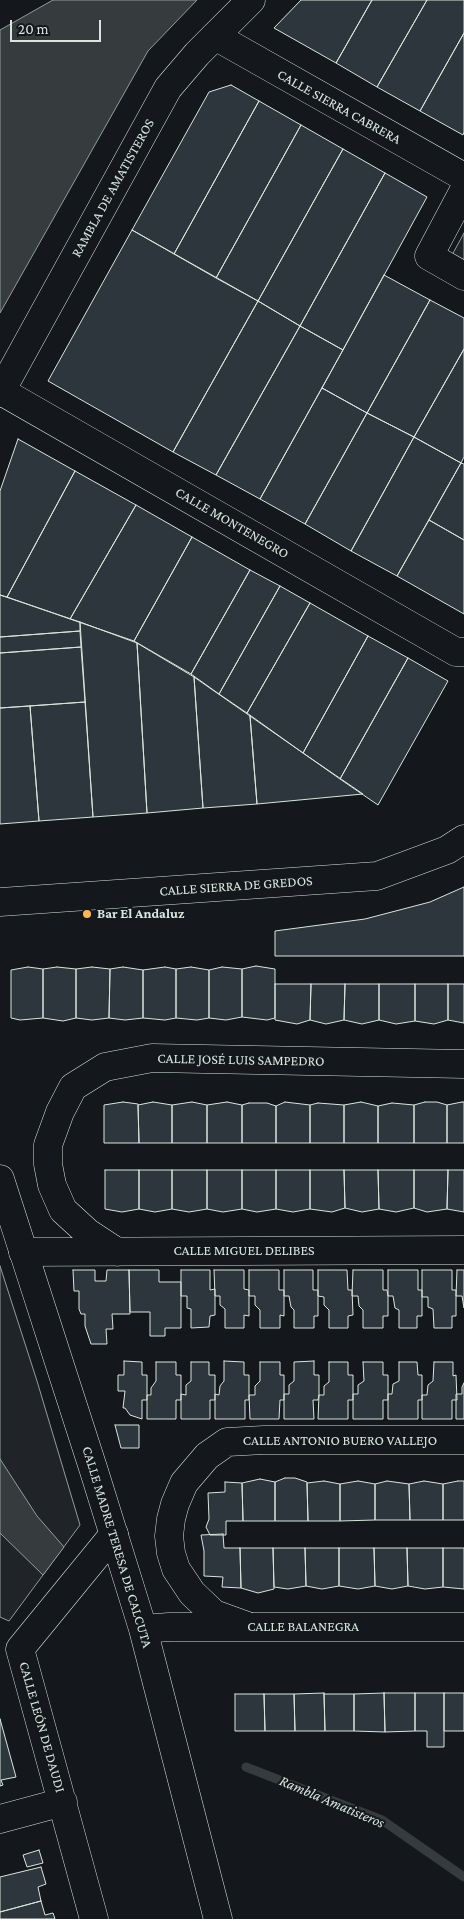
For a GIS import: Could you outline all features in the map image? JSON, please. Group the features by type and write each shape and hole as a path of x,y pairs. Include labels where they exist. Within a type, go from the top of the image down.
{"street":[{"name":"RAMBLA DE AMATISTEROS","path":"1,392 168,88 175,78 251,0"},
{"name":"CALLE SIERRA CABRERA","path":"215,36 464,177"},
{"path":"464,190 428,256 464,276"},
{"name":"CALLE MONTENEGRO","path":"1,392 456,652 464,652"},
{"name":"CALLE SIERRA DE GREDOS","path":"0,902 376,876 447,850 464,839"},
{"name":"CALLE JOSÉ LUIS SAMPEDRO","path":"117,1252 88,1233 64,1210 52,1184 48,1164 48,1145 60,1112 73,1087 105,1068 152,1058 464,1064"},
{"name":"CALLE MADRE TERESA DE CALCUTA","path":"0,1179 143,1629 218,1919"},
{"name":"CALLE MIGUEL DELIBES","path":"24,1252 464,1250"},
{"name":"CALLE ANTONIO BUERO VALLEJO","path":"253,1628 214,1614 192,1593 176,1569 169,1536 175,1504 184,1483 207,1456 227,1442 255,1440 464,1440"},
{"name":"CALLE LEÓN DE DAUDI","path":"94,1919 63,1802 10,1647 114,1534"},
{"name":"CALLE BALANEGRA","path":"143,1629 169,1627 464,1627"},
{"path":"0,1819 63,1802"}],"shaded area":[{"path":"53,0 197,0 148,51 0,313 0,30"},
{"path":"464,233 464,262 452,255"},
{"path":"0,1266 80,1525 9,1621 0,1617"},
{"path":"0,1459 37,1516 64,1547 43,1575 0,1533"}],"building":[{"path":"301,0 372,0 336,63 274,28"},
{"path":"372,0 427,0 377,87 336,63"},
{"path":"427,0 464,0 464,33 420,111 377,87"},
{"path":"464,33 464,132 463,135 420,111"},
{"path":"231,85 259,101 174,254 132,230 209,92"},
{"path":"259,101 301,125 216,278 174,254"},
{"path":"301,125 343,149 258,301 216,278"},
{"path":"343,149 385,173 300,326 258,301"},
{"path":"385,173 427,197 343,350 300,326"},
{"path":"132,230 258,301 173,452 48,381"},
{"path":"384,275 430,300 367,413 322,388"},
{"path":"430,300 464,318 464,349 414,437 367,413"},
{"path":"258,301 300,326 216,475 173,452"},
{"path":"300,326 343,350 260,499 216,475"},
{"path":"464,349 464,457 461,463 414,437"},
{"path":"322,388 367,413 305,524 260,499"},
{"path":"367,413 414,437 351,551 305,524"},
{"path":"414,437 461,463 397,576 351,551"},
{"path":"18,439 75,471 7,597 0,595 0,491"},
{"path":"461,463 464,464 464,540 429,520"},
{"path":"75,471 136,505 70,619 7,597"},
{"path":"136,505 192,537 134,641 70,619"},
{"path":"429,520 464,540 464,614 397,576"},
{"path":"192,537 250,570 191,674 134,641"},
{"path":"250,570 280,586 219,694 191,674"},
{"path":"280,586 310,603 247,713 219,694"},
{"path":"0,595 80,622 80,631 0,637"},
{"path":"310,603 368,636 303,753 247,713"},
{"path":"80,622 137,643 147,813 93,817"},
{"path":"80,631 81,647 0,653 0,637"},
{"path":"368,636 408,658 340,779 303,753"},
{"path":"137,643 194,677 203,808 147,813"},
{"path":"81,647 85,702 0,708 0,653"},
{"path":"408,658 448,681 378,805 340,779"},
{"path":"194,677 250,716 257,804 203,808"},
{"path":"85,702 93,817 39,821 30,706"},
{"path":"30,706 39,821 0,824 0,708"},
{"path":"250,716 303,753 363,794 257,804"},
{"path":"464,887 464,956 275,956 275,931 365,919 430,902"},
{"path":"256,966 275,969 275,1018 267,1020 242,1017 242,969"},
{"path":"28,967 43,969 43,1018 20,1020 11,1018 11,970"},
{"path":"57,967 76,969 76,1018 63,1021 43,1018 43,969"},
{"path":"92,967 110,969 109,1018 92,1020 76,1018 76,969"},
{"path":"123,967 143,970 143,1018 125,1020 109,1018 110,969"},
{"path":"165,967 176,969 176,1018 165,1020 143,1018 143,970"},
{"path":"191,967 209,970 209,1018 197,1020 176,1018 176,969"},
{"path":"222,967 242,969 242,1017 226,1020 209,1018 209,970"},
{"path":"275,984 311,984 310,1020 297,1024 275,1020"},
{"path":"311,984 345,984 344,1020 326,1024 310,1020"},
{"path":"345,984 379,984 379,1020 362,1024 344,1020"},
{"path":"379,984 415,984 415,1021 396,1024 379,1020"},
{"path":"415,984 448,984 448,1020 434,1024 415,1021"},
{"path":"448,984 464,984 464,1023 448,1020"},
{"path":"123,1102 138,1104 139,1143 104,1143 104,1105"},
{"path":"153,1102 172,1105 172,1143 139,1143 138,1105"},
{"path":"192,1102 207,1105 207,1143 172,1143 172,1105"},
{"path":"227,1102 242,1105 242,1143 207,1143 207,1105"},
{"path":"285,1102 310,1105 310,1143 276,1143 276,1106"},
{"path":"361,1102 378,1106 378,1143 344,1143 344,1105"},
{"path":"425,1102 437,1102 447,1105 447,1143 414,1143 414,1105"},
{"path":"464,1102 464,1143 447,1143 447,1105"},
{"path":"267,1103 276,1106 276,1143 242,1143 242,1105"},
{"path":"318,1103 344,1105 344,1143 310,1143 310,1105"},
{"path":"392,1103 414,1105 414,1143 378,1143 378,1106"},
{"path":"105,1170 139,1170 139,1209 122,1212 105,1209"},
{"path":"139,1170 172,1170 172,1209 155,1212 139,1209"},
{"path":"172,1170 207,1170 207,1209 189,1212 172,1209"},
{"path":"207,1170 242,1170 242,1209 223,1212 207,1209"},
{"path":"242,1170 276,1170 276,1209 257,1212 242,1209"},
{"path":"276,1170 310,1170 310,1209 293,1212 276,1209"},
{"path":"310,1170 344,1170 345,1208 332,1212 310,1209"},
{"path":"344,1170 378,1170 379,1209 362,1212 345,1208"},
{"path":"378,1170 414,1170 414,1208 396,1212 379,1209"},
{"path":"414,1170 448,1170 447,1209 427,1212 414,1208"},
{"path":"448,1170 464,1170 464,1212 447,1209"},
{"path":"73,1270 95,1270 95,1281 106,1281 107,1270 129,1270 130,1314 112,1314 113,1329 106,1329 107,1344 91,1344 85,1326 85,1314 81,1314 79,1309 79,1291 74,1291"},
{"path":"129,1270 159,1270 159,1282 181,1282 181,1328 165,1328 165,1336 150,1336 150,1312 130,1312"},
{"path":"181,1270 210,1270 210,1290 215,1289 215,1315 210,1316 209,1327 191,1328 191,1309 187,1308 187,1296 181,1296"},
{"path":"214,1270 244,1270 244,1289 249,1290 249,1316 244,1315 244,1328 225,1328 225,1309 220,1305 220,1296 215,1296"},
{"path":"249,1270 279,1270 279,1290 284,1290 284,1316 280,1315 280,1328 260,1328 260,1310 255,1305 255,1296 249,1296"},
{"path":"284,1270 313,1270 313,1290 318,1290 318,1316 314,1316 314,1328 294,1328 294,1310 291,1307 289,1296 284,1296"},
{"path":"318,1270 347,1270 348,1290 352,1290 353,1315 348,1316 348,1328 329,1328 329,1310 324,1305 324,1297 318,1296"},
{"path":"353,1270 383,1270 383,1290 387,1290 388,1296 388,1316 383,1316 383,1328 363,1328 363,1310 359,1306 358,1296 352,1296"},
{"path":"388,1270 418,1270 418,1290 422,1290 422,1316 417,1316 417,1328 399,1328 399,1310 395,1308 393,1296 388,1296"},
{"path":"422,1270 452,1270 452,1290 456,1290 456,1316 452,1316 452,1328 434,1328 433,1309 428,1307 428,1297 422,1297"},
{"path":"457,1270 464,1270 464,1308 462,1296 456,1296"},
{"path":"124,1361 142,1362 142,1375 147,1375 147,1400 142,1400 142,1419 130,1415 123,1408 125,1391 118,1391 118,1375 124,1375"},
{"path":"224,1361 244,1362 244,1375 249,1375 249,1400 245,1400 245,1419 215,1419 215,1394 219,1395 220,1386 224,1381"},
{"path":"314,1361 314,1375 319,1375 319,1395 318,1400 313,1400 314,1419 284,1419 284,1394 289,1394 289,1385 294,1381 294,1362"},
{"path":"156,1362 176,1362 176,1375 181,1375 181,1400 176,1400 176,1419 147,1419 147,1395 151,1395 151,1388 156,1381"},
{"path":"191,1362 209,1362 209,1375 215,1375 215,1400 210,1400 210,1419 181,1419 181,1394 186,1395 186,1385 191,1381"},
{"path":"260,1362 280,1362 280,1375 284,1375 284,1400 280,1400 279,1419 250,1419 249,1395 255,1395 255,1386 260,1381"},
{"path":"329,1362 348,1362 348,1375 353,1375 353,1400 348,1400 348,1419 318,1419 319,1395 324,1395 324,1386 329,1382"},
{"path":"363,1362 383,1362 383,1375 388,1375 388,1400 383,1400 383,1419 353,1419 353,1394 358,1394 358,1385 364,1381"},
{"path":"399,1362 417,1362 418,1375 422,1375 422,1400 418,1400 418,1419 388,1419 388,1394 392,1394 393,1384 399,1381"},
{"path":"434,1362 453,1362 453,1376 456,1375 457,1400 452,1400 452,1419 422,1419 422,1395 427,1395 428,1385 433,1381"},
{"path":"464,1383 464,1419 456,1419 456,1394 462,1394"},
{"path":"115,1425 139,1425 139,1448 121,1448"},
{"path":"285,1478 295,1478 307,1482 308,1521 275,1521 275,1482"},
{"path":"260,1479 275,1482 275,1521 243,1521 242,1483"},
{"path":"324,1481 340,1484 340,1521 308,1521 307,1483"},
{"path":"358,1481 375,1484 375,1520 340,1521 340,1484"},
{"path":"387,1481 409,1484 410,1520 375,1520 375,1484"},
{"path":"424,1481 443,1484 443,1520 410,1520 409,1484"},
{"path":"464,1481 464,1520 443,1520 443,1484"},
{"path":"225,1482 242,1483 243,1521 226,1521 226,1535 210,1535 206,1527 209,1519 208,1493 225,1492"},
{"path":"223,1534 224,1548 240,1548 241,1588 222,1587 223,1577 204,1576 204,1551 201,1535"},
{"path":"240,1548 273,1548 274,1589 258,1593 241,1588"},
{"path":"273,1548 305,1548 306,1586 288,1589 274,1587"},
{"path":"305,1548 339,1548 339,1586 322,1589 306,1586"},
{"path":"339,1548 374,1548 375,1586 358,1589 339,1586"},
{"path":"374,1548 407,1548 408,1586 392,1589 375,1586"},
{"path":"407,1548 443,1548 443,1587 425,1589 408,1586"},
{"path":"443,1548 464,1548 464,1589 443,1587"},
{"path":"324,1693 325,1731 295,1731 294,1694"},
{"path":"384,1693 385,1732 354,1731 354,1694"},
{"path":"384,1693 415,1693 415,1731 385,1732"},
{"path":"415,1693 444,1693 444,1747 427,1747 427,1731 415,1731"},
{"path":"444,1693 464,1693 464,1731 444,1731"},
{"path":"235,1694 264,1694 265,1731 235,1731"},
{"path":"264,1694 294,1694 295,1731 265,1731"},
{"path":"324,1694 354,1694 354,1731 325,1731"},
{"path":"0,1719 16,1777 1,1780 3,1785 0,1786"},
{"path":"39,1850 43,1863 27,1867 23,1855"},
{"path":"41,1867 46,1884 38,1887 41,1901 0,1912 0,1877"},
{"path":"41,1901 45,1915 53,1913 55,1919 0,1919 0,1912"}],"waterway":[{"name":"Rambla Amatisteros","path":"246,1767 382,1820 464,1877"}],"place":[{"name":"Bar El Andaluz","path":"87,914"}]}
